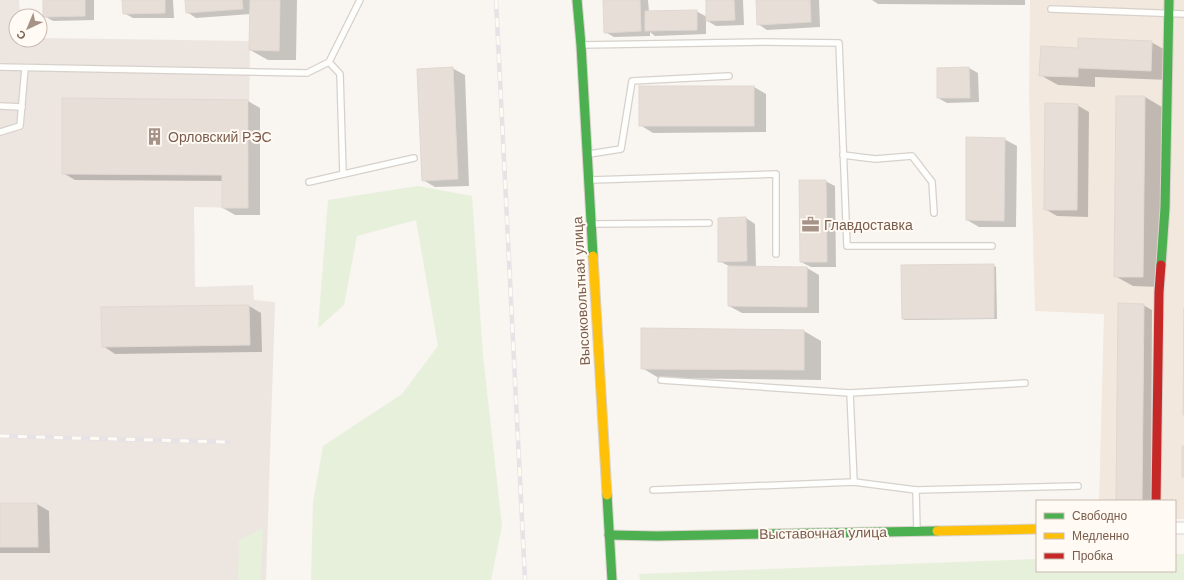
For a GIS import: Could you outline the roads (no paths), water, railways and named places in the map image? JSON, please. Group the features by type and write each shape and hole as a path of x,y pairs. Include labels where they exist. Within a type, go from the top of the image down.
{"street":[{"name":"Высоковольтная улица","path":"577,0 581,45 612,580"},
{"path":"1156,500 1159,292 1165,208 1169,0"},
{"name":"Выставочная улица","path":"610,535 657,536 1036,529"}],"lane":[{"path":"0,67 307,73 329,62 360,0"},
{"path":"1051,9 1184,14"},
{"path":"581,45 765,42 839,43 846,246 992,246"},
{"path":"329,62 340,74 343,174"},
{"path":"0,132 20,126 25,68"},
{"path":"587,154 621,149 632,80 729,76"},
{"path":"0,106 22,106"},
{"path":"843,155 875,159 912,156 932,182 934,213"},
{"path":"309,182 414,158"},
{"path":"589,180 776,174 776,254"},
{"path":"591,224 709,223"},
{"path":"661,380 850,393 1025,383"},
{"path":"850,393 854,482"},
{"path":"653,490 854,482 916,490 1078,486"},
{"path":"916,490 917,531"}],"railway":[{"path":"496,0 525,580"},
{"path":"0,436 228,442"}],"place":[{"name":"Орловский РЭС","path":"155,137"},
{"name":"Главдоставка","path":"811,225"}]}
